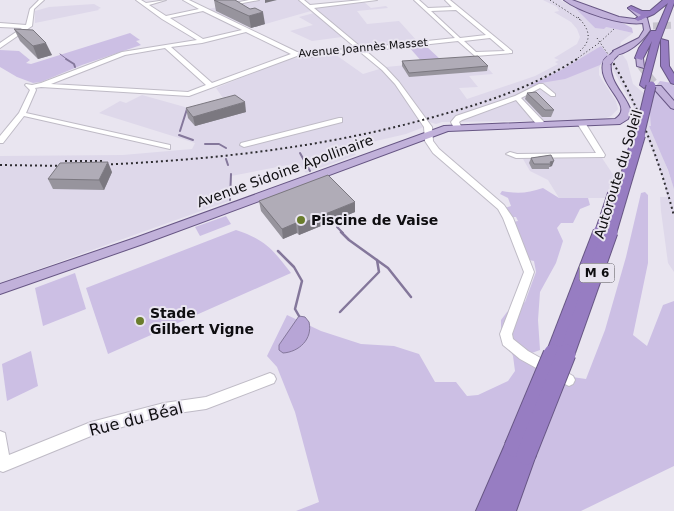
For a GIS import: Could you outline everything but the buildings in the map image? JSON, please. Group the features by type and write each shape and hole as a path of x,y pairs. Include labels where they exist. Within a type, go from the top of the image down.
{"highway":[{"path":"640,20 652,13 667,0"},
{"name":"Autoroute du Soleil","path":"651,86 655,43 672,0"},
{"path":"631,8 641,13 652,13"},
{"name":"Autoroute du Soleil","path":"487,511 520,451 579,323 612,233 637,146 651,86 664,41 674,17"},
{"path":"640,62 643,48 663,20"},
{"path":"664,41 665,66 674,81"},
{"name":"Autoroute du Soleil","path":"505,511 520,451"}],"main road":[{"path":"567,0 604,13 640,20"},
{"path":"629,0 631,8"},
{"name":"Avenue Sidoine Apollinaire","path":"0,289 138,241 428,134 457,126 584,123 613,118 620,114 623,107 604,72 606,62 616,53 641,39 644,34 640,20 631,8"},
{"path":"604,13 640,20"},
{"path":"651,86 674,106"}],"street":[{"path":"0,46 30,25 32,9 42,0"},
{"path":"138,0 202,41"},
{"path":"145,5 164,0"},
{"path":"185,0 296,54"},
{"path":"222,6 255,0"},
{"path":"301,0 362,50 396,83 428,127 429,141 436,151 501,207 508,218 529,272 506,334 507,341 524,355 569,380"},
{"path":"309,6 374,0"},
{"path":"416,0 478,55 510,52 447,0"},
{"path":"164,18 214,7"},
{"path":"427,10 457,8"},
{"path":"0,25 27,27"},
{"path":"41,85 122,54 202,41 246,30"},
{"name":"Avenue Joannès Masset","path":"22,114 32,93 29,86 41,85 182,94 194,93 296,54 308,55 492,36"},
{"path":"166,46 211,86"},
{"path":"457,126 455,122 459,118 517,97 541,85 553,95"},
{"path":"517,97 541,124"},
{"path":"0,141 22,114 167,147"},
{"path":"244,145 339,120"},
{"path":"510,154 516,156 601,156 584,123"},
{"name":"Rue du Béal","path":"0,438 2,465 91,429 164,409 206,403 270,378"}],"shaded area":[{"path":"261,0 298,0 311,11 251,28 207,9"},
{"path":"543,0 560,0 574,7 595,28 606,27 633,33 621,42 620,48 604,58 599,68 599,75 616,101 618,109 611,116 601,120 442,122 436,124 426,121 421,123 424,127 406,134 350,147 356,155 306,173 298,163 231,176 232,181 227,195 229,201 0,283 0,156 123,155 192,149 195,143 99,113 120,101 126,103 142,95 192,109 225,101 216,88 288,59 336,55 363,74 386,67 479,58 493,74 469,76 478,87 459,88 467,99 535,76 558,64 555,62 559,60 554,58 577,44 580,37 577,29 571,22 554,12 559,11 557,7"},
{"path":"364,2 371,8 386,6 388,8 357,11 367,24 399,21 417,41 362,47 315,8"},
{"path":"94,4 101,8 99,10 35,23 35,11 49,7"},
{"path":"574,7 621,22 632,28 633,33 606,27 604,29 595,28"},
{"path":"314,13 342,37 312,41 290,31 313,25 299,17"},
{"path":"130,33 140,40 136,41 141,45 82,65 41,82 33,83 17,77 0,67 0,50 19,51 30,60 26,63 31,64"},
{"path":"426,46 442,61 423,63 409,47"},
{"path":"601,46 608,55 600,65 565,79 541,83 533,87 529,86 563,69"},
{"path":"622,54 627,61 633,84 646,95 649,101 652,126 674,188 674,272 668,263 661,211 660,197 667,197 663,178 636,112 610,64"},
{"path":"660,81 672,83 674,86 674,189 649,126 651,126 651,97"},
{"path":"602,158 614,176 607,198 559,198 548,180 530,171 523,159"},
{"path":"543,188 559,198 588,198 590,205 580,209 573,223 561,223 557,228 563,241 556,263 540,292 538,320 540,350 529,354 572,377 586,379 605,330 626,257 641,193 645,192 648,195 648,263 633,335 647,346 663,305 674,301 674,466 581,511 296,511 319,502 295,412 277,367 267,356 287,315 321,331 361,344 394,346 419,354 435,382 456,382 467,396 478,395 508,381 515,371 513,356 501,329 501,320 507,312 525,302 536,272 534,261 529,260 513,222 518,221 505,208 511,206 508,198 500,194 502,191 523,192"},
{"path":"226,216 231,224 200,236 195,227"},
{"name":"Stade Gilbert Vigne","path":"236,230 268,246 291,273 108,354 86,288"},
{"path":"75,273 86,309 43,326 35,288"},
{"path":"299,316 305,317 309,322 310,328 307,339 304,344 294,350 283,353 279,350 279,345"},
{"path":"31,351 38,386 7,401 2,364"}],"waterway":[{"path":"60,54 68,60"},
{"path":"66,59 74,64 75,67"},
{"path":"180,131 187,109"},
{"path":"179,135 193,140"},
{"path":"205,144 219,144 226,148"},
{"path":"300,153 310,171"},
{"path":"226,159 228,165"},
{"path":"230,200 231,174"},
{"path":"337,227 343,233"},
{"path":"341,232 377,260"},
{"path":"278,251 294,267 302,281 295,309 299,316"},
{"path":"340,312 379,272 377,260"},
{"path":"377,260 388,268 411,297"}],"tunnel":[{"path":"653,26 674,25"},
{"path":"641,66 658,88"}],"railway":[{"path":"550,0 580,20"},
{"path":"580,20 587,30 588,38 580,51"},
{"path":"600,42 614,29"},
{"path":"597,38 600,42"},
{"path":"575,60 600,42"},
{"path":"600,42 612,60"},
{"path":"96,165 184,160 272,150 359,135 479,104 546,77 577,59"},
{"path":"611,59 631,96 648,135 674,216"},
{"path":"65,161 102,161"},
{"path":"0,165 71,166"}],"place":[{"name":"Piscine de Vaise","path":"301,220"},
{"name":"Stade Gilbert Vigne","path":"140,321"}]}
